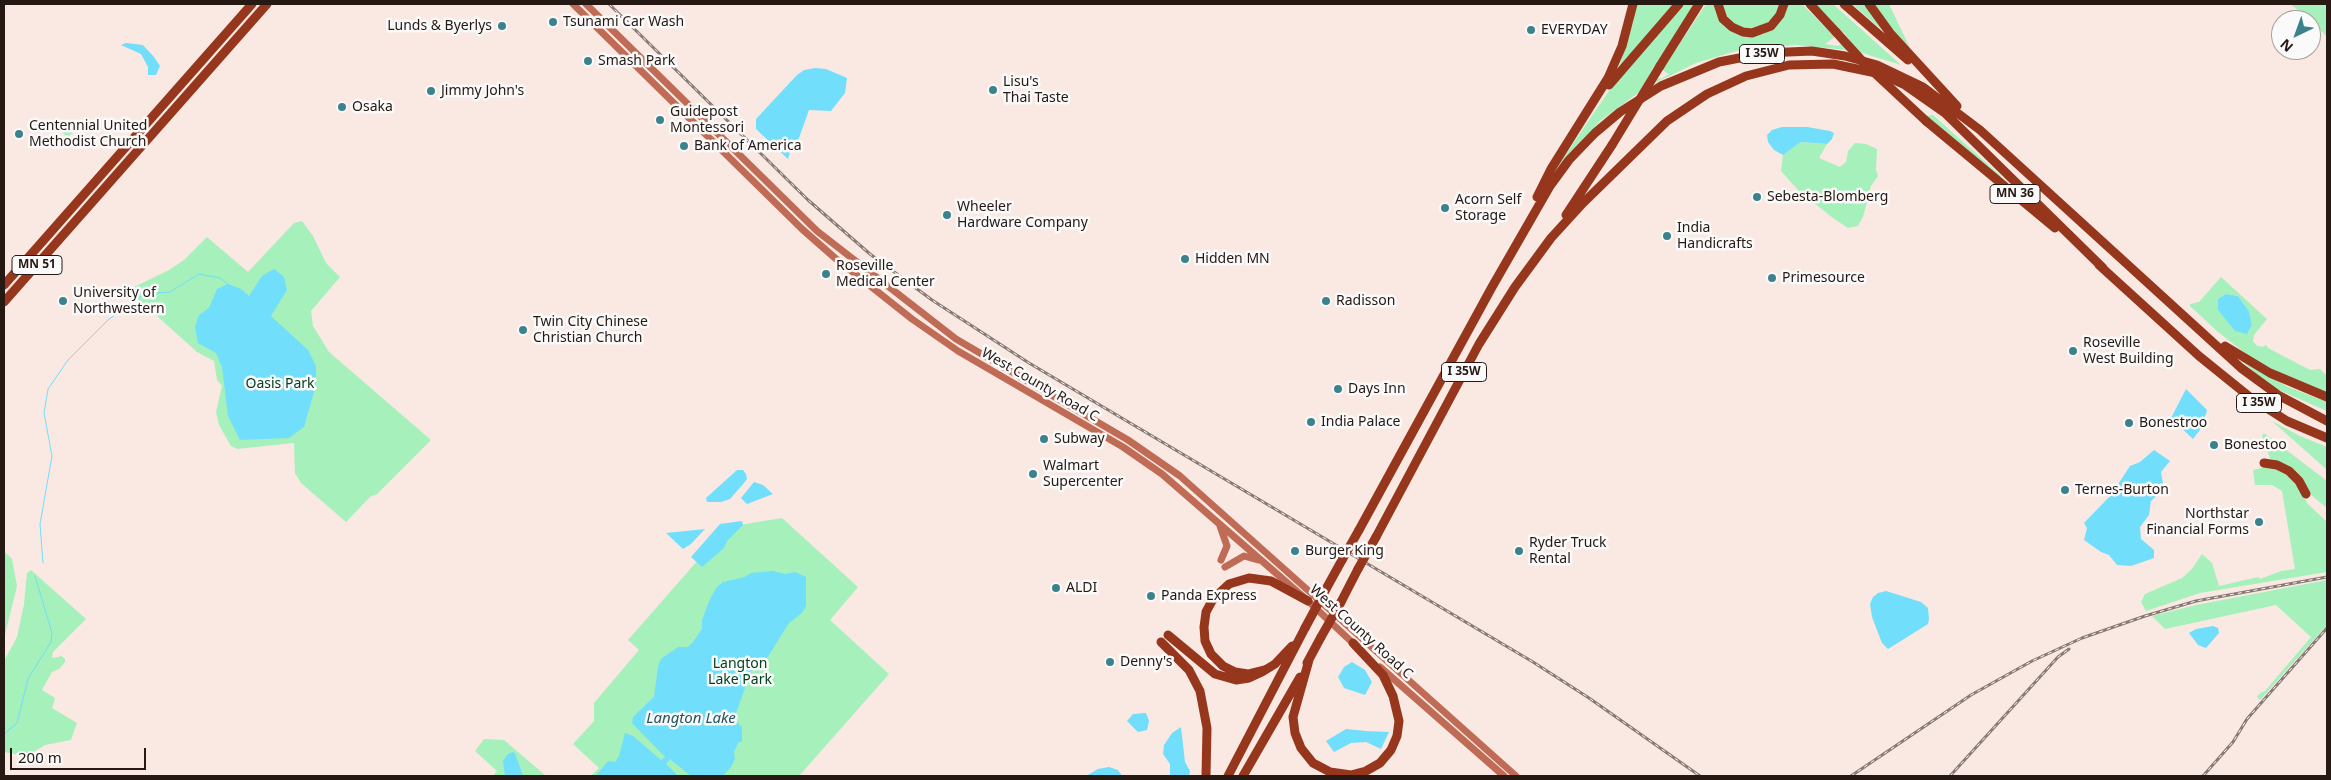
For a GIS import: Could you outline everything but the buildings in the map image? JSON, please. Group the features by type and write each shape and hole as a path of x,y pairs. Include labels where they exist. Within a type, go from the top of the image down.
{"highway":[{"name":"MN 51","path":"4,285 252,4"},
{"name":"MN 51","path":"4,302 267,4"},
{"path":"1492,287 1551,169 1581,123 1616,62 1628,29 1633,4"},
{"path":"1581,123 1625,65 1679,4"},
{"path":"1551,238 1612,145 1699,4"},
{"path":"1718,4 1724,19 1732,28 1752,33 1771,26 1780,15 1784,4"},
{"name":"MN 36","path":"1810,4 1866,65 1926,121 2102,268"},
{"path":"1844,4 1943,92"},
{"path":"1869,4 1886,28 1980,130"},
{"name":"I 35W","path":"1228,776 1303,631 1492,287 1550,186 1582,146 1620,112 1641,97 1674,79 1704,67 1734,58 1780,52 1812,52 1845,56 1877,65 1908,78 1942,100 1980,130 2190,319 2241,368 2295,406 2327,421"},
{"name":"I 35W","path":"1243,776 1341,602 1479,344 1515,287 1551,238 1656,130 1695,101 1733,82 1763,71 1789,65 1825,64 1847,66 1881,74 1928,99 2014,179 2102,268 2199,356 2251,398 2287,421 2327,438"},
{"path":"2190,319 2252,364 2288,382 2327,397"},
{"path":"2264,463 2277,465 2289,471 2299,481 2306,494"},
{"path":"1264,670 1248,674 1235,672 1220,664 1211,654 1206,641 1204,627 1206,612 1213,599 1229,584 1249,578 1271,582 1308,601"},
{"path":"1206,776 1208,728 1200,691 1189,670 1165,638 1209,670 1222,677 1242,679 1255,676 1275,664 1303,631"},
{"path":"1314,763 1337,774 1351,775 1366,771 1385,758 1397,736 1399,721 1388,685 1383,675 1352,643"},
{"path":"1309,660 1294,709 1294,725 1301,748 1329,776"}],"main road":[{"name":"West County Road C","path":"573,4 802,229 876,291 958,351 1137,456 1174,484 1504,776"},
{"name":"West County Road C","path":"586,4 817,231 956,339 1128,440 1180,476 1516,776"},
{"path":"1219,523 1227,546 1221,560"},
{"path":"1225,567 1244,556 1254,557 1265,563"}],"green space":[{"path":"1636,4 1675,4 1618,70 1633,23"},
{"path":"1684,4 1695,4 1656,67 1653,68 1642,90 1600,121 1555,170 1609,91"},
{"path":"1706,4 1716,4 1717,12 1753,36 1764,34 1776,26 1784,16 1787,4 1802,4 1835,37 1825,44 1838,46 1841,44 1847,50 1796,45 1743,49 1696,63 1655,83 1658,78 1661,79 1669,74 1662,70"},
{"path":"1720,4 1782,4 1772,23 1749,31 1728,21"},
{"path":"1815,4 1833,4 1901,65 1859,52 1844,33"},
{"path":"1852,4 1867,4 1882,30"},
{"path":"1873,4 1889,4 1910,48 1899,38"},
{"path":"2290,4 2327,4 2327,37 2321,31 2321,10 2298,10"},
{"path":"1933,115 2001,176 2000,178 1926,116"},
{"path":"69,123 76,128 68,138 61,131"},
{"path":"1801,142 1827,144 1819,158 1840,167 1846,162 1848,151 1855,143 1866,144 1877,149 1876,170 1878,176 1871,186 1863,217 1858,226 1848,228 1833,218 1799,191 1781,171 1783,155"},
{"name":"Oasis Park","path":"302,221 313,236 326,263 340,277 311,311 313,326 329,352 431,440 346,522 301,483 295,473 294,443 237,449 231,446 219,425 216,412 222,386 217,380 214,361 197,352 128,290 169,270 184,260 207,237 248,272 294,223"},
{"path":"2221,277 2267,319 2254,335 2253,341 2256,345 2262,347 2266,345 2268,348 2310,370 2320,369 2327,376 2327,393 2292,380 2254,360 2218,332 2190,306 2190,304 2199,302","holes":["2226,294 2238,296 2249,311 2252,325 2248,332 2218,310 2218,299"]},
{"path":"2238,358 2288,387 2327,402 2327,411 2272,387"},
{"path":"2272,421 2300,436 2327,447 2327,470"},
{"path":"2264,433 2327,481 2327,508 2311,495 2301,478 2270,458 2262,436"},
{"path":"2266,467 2279,470 2292,479 2308,504 2327,522 2327,572 2200,593 2146,611 2141,602 2145,594 2182,578 2192,569 2202,554 2212,563 2219,586 2258,577 2260,579 2281,571 2295,569 2282,491 2272,485 2255,485 2253,470"},
{"name":"Langton Lake Park","path":"782,518 858,587 830,620 889,674 799,776 591,776 599,768 573,744 594,721 594,703 639,650 628,640 727,527"},
{"path":"4,551 12,559 17,586 4,639"},
{"path":"31,570 86,619 53,652 52,658 62,656 65,662 59,669 52,672 42,690 55,698 52,708 77,723 71,740 45,745 27,756 4,752 4,661 17,637 24,604 27,573"},
{"path":"2327,580 2327,625 2260,700 2257,697 2260,693 2265,691 2311,637 2276,605 2165,629 2152,616 2196,605"},
{"path":"484,739 504,740 546,776 493,776 497,771 475,751"}],"water":[{"path":"126,43 143,45 160,66 156,75 148,75 148,67 141,54 121,45"},
{"path":"826,69 847,78 845,93 831,111 809,110 799,138 787,152 790,153 788,159 756,129 756,119 797,75 804,70"},
{"path":"1782,127 1807,127 1834,133 1832,139 1827,144 1801,142 1783,155 1774,150 1768,142 1767,135 1772,130"},
{"path":"274,269 284,277 287,290 271,316 308,350 316,366 316,385 304,427 289,438 240,440 228,416 222,367 216,353 198,343 195,327 199,315 209,308 217,289 228,284 241,289 249,296 262,276"},
{"path":"2226,294 2238,296 2249,311 2252,325 2247,334 2235,331 2218,310 2218,299"},
{"path":"2186,389 2207,410 2202,427 2193,439 2171,418"},
{"path":"2154,450 2170,461 2161,472 2164,489 2151,501 2149,515 2140,527 2141,539 2154,550 2154,558 2131,566 2117,565 2109,555 2101,552 2084,540 2087,528 2084,523 2111,495 2130,466 2140,462"},
{"path":"737,470 743,470 747,479 730,499 721,502 707,502 706,498"},
{"path":"754,482 763,485 773,494 747,504 741,498"},
{"path":"742,521 743,525 727,541 724,548 702,567 691,557 720,524"},
{"path":"705,529 691,544 683,549 666,533"},
{"name":"Langton Lake","path":"773,571 785,574 795,572 806,577 806,606 802,613 789,623 767,658 754,666 751,671 734,719 742,727 742,741 738,743 734,752 735,759 731,767 723,776 691,776 670,759 666,764 678,776 596,776 608,761 615,762 619,756 625,733 633,736 661,760 665,757 632,723 633,717 654,697 658,667 661,659 678,647 688,647 693,642 702,629 702,620 710,599 717,587 723,582 745,577 751,573"},
{"path":"1886,591 1921,602 1928,608 1929,619 1928,624 1888,649 1882,643 1872,617 1870,604 1873,597 1878,593"},
{"path":"2213,626 2218,628 2219,633 2206,648 2198,645 2189,633 2196,629"},
{"path":"1352,662 1365,670 1372,682 1365,695 1344,688 1338,677 1344,667"},
{"path":"1146,713 1149,721 1147,730 1138,732 1127,721 1133,714"},
{"path":"1181,727 1185,762 1190,771 1189,776 1170,776 1170,764 1163,754 1164,745 1172,733"},
{"path":"1346,729 1389,732 1381,749 1366,742 1351,743 1334,752 1326,741"},
{"path":"513,752 523,776 505,776 503,761 508,754"},
{"path":"1109,767 1118,770 1122,776 1086,776 1098,769"}],"waterway":[{"path":"43,563 40,524 52,456 44,413 48,389 68,360 108,320 144,294 170,292 199,274 220,278 228,284"},
{"path":"4,734 17,723 28,679 51,642 52,633 35,576"}],"railway":[{"path":"609,4 808,200 870,254 932,300 1029,363 1533,662 1589,698 1700,776"},
{"path":"1851,776 1971,695 2032,661 2082,638 2196,601 2327,577"},
{"path":"2203,776 2233,742 2247,719 2327,628"},
{"path":"1950,776 2058,657 2069,649"}],"place":[{"name":"Tsunami Car Wash","path":"553,22"},
{"name":"Lunds & Byerlys","path":"502,26"},
{"name":"EVERYDAY","path":"1531,30"},
{"name":"Smash Park","path":"588,61"},
{"name":"Lisu's Thai Taste","path":"993,90"},
{"name":"Jimmy John's","path":"431,91"},
{"name":"Osaka","path":"342,107"},
{"name":"Guidepost Montessori","path":"660,120"},
{"name":"Centennial United Methodist Church","path":"19,134"},
{"name":"Bank of America","path":"684,146"},
{"name":"Sebesta-Blomberg","path":"1757,197"},
{"name":"Acorn Self Storage","path":"1445,208"},
{"name":"Wheeler Hardware Company","path":"947,215"},
{"name":"India Handicrafts","path":"1667,236"},
{"name":"Hidden MN","path":"1185,259"},
{"name":"Roseville Medical Center","path":"826,274"},
{"name":"Primesource","path":"1772,278"},
{"name":"University of Northwestern","path":"63,301"},
{"name":"Radisson","path":"1326,301"},
{"name":"Twin City Chinese Christian Church","path":"523,330"},
{"name":"Roseville West Building","path":"2073,351"},
{"name":"Days Inn","path":"1338,389"},
{"name":"India Palace","path":"1311,422"},
{"name":"Bonestroo","path":"2129,423"},
{"name":"Subway","path":"1044,439"},
{"name":"Bonestoo","path":"2214,445"},
{"name":"Walmart Supercenter","path":"1033,474"},
{"name":"Ternes-Burton","path":"2065,490"},
{"name":"Northstar Financial Forms","path":"2259,522"},
{"name":"Burger King","path":"1295,551"},
{"name":"Ryder Truck Rental","path":"1519,551"},
{"name":"ALDI","path":"1056,588"},
{"name":"Panda Express","path":"1151,596"},
{"name":"Denny's","path":"1110,662"}]}
